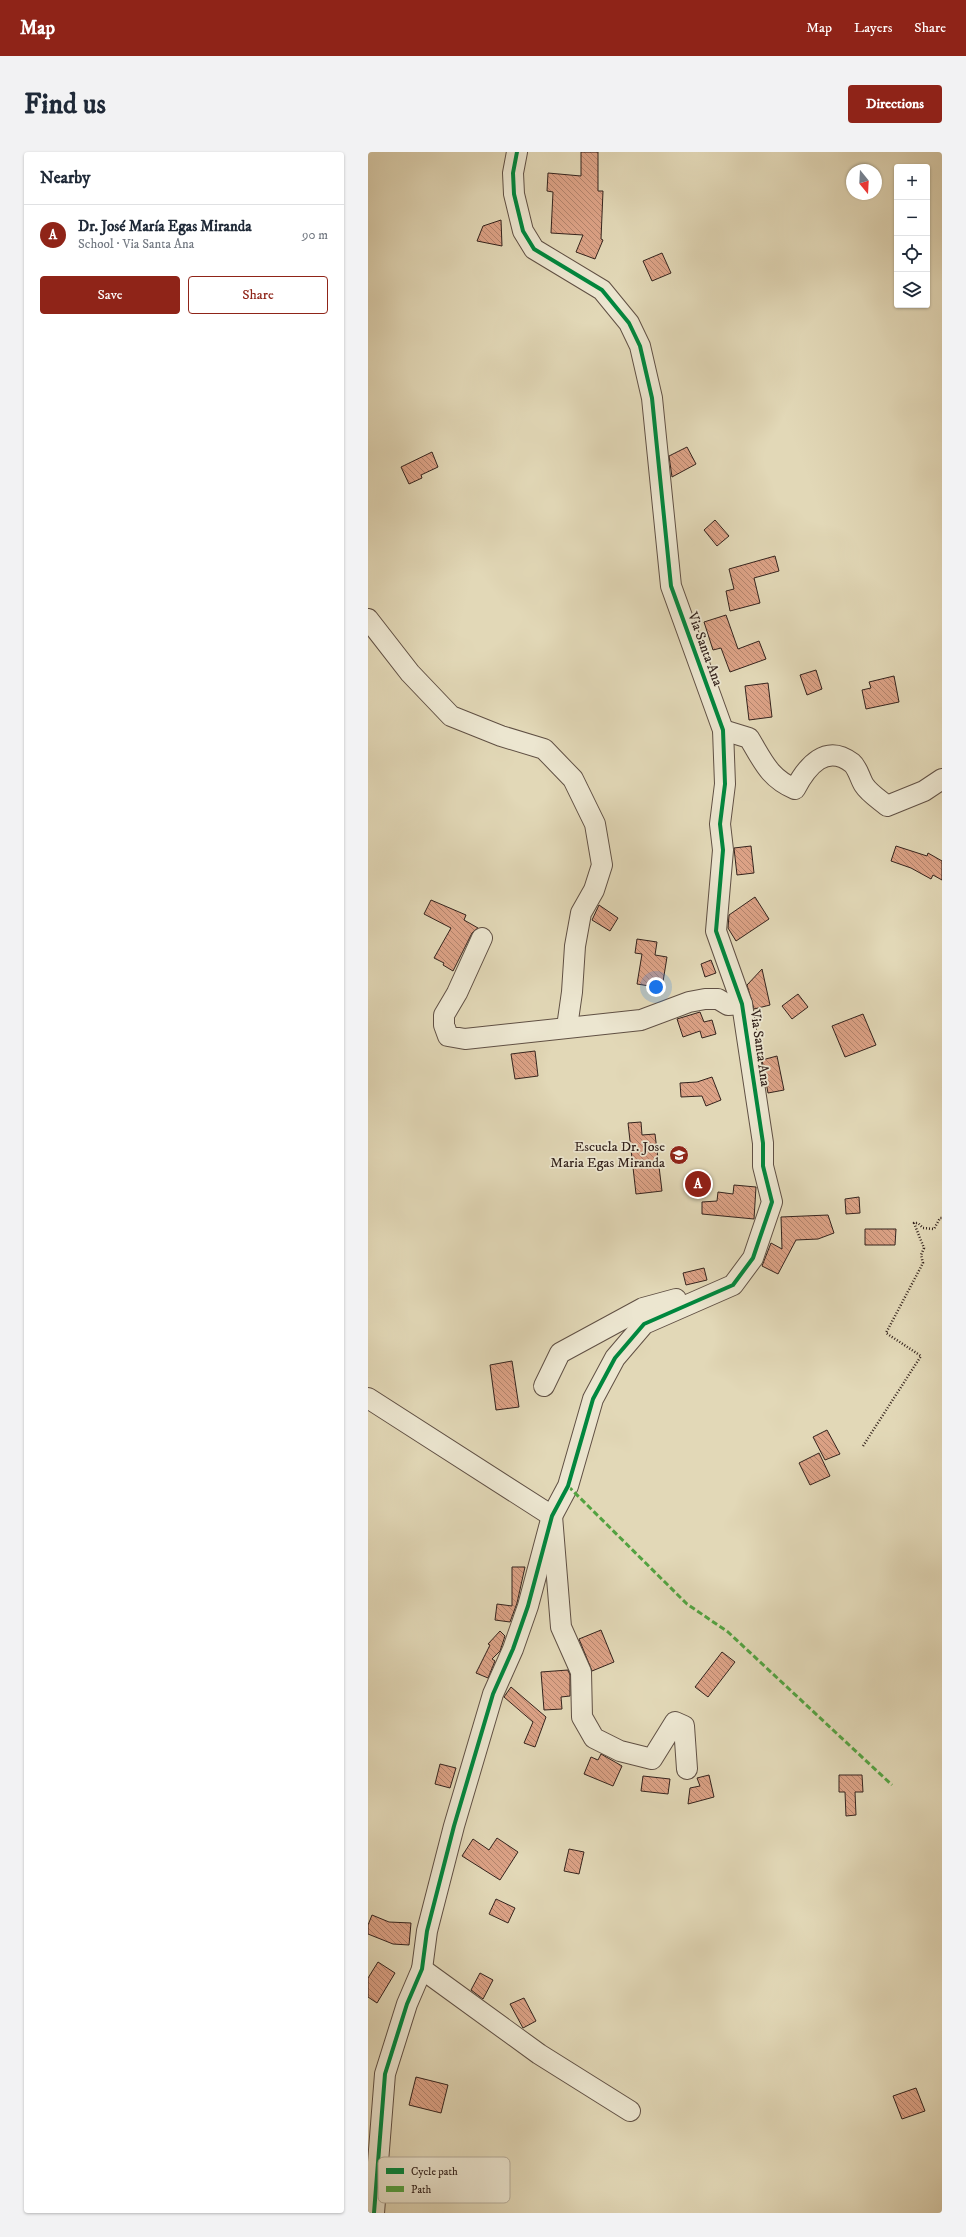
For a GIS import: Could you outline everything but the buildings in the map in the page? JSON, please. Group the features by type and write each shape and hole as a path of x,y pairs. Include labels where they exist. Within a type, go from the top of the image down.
{"street":[{"name":"Via Santa Ana","path":"517,152 513,173 514,194 523,231 534,249 602,290 629,323 640,346 652,398 670,586 723,730 725,784 720,824 723,850 716,931 742,1004 763,1143 763,1166 772,1202 753,1258 733,1285"},
{"path":"368,619 410,673 451,716 502,736 544,749 573,779 589,811 595,824 602,865 594,890 581,913 567,1027"},
{"path":"723,730 749,738 772,775 795,789 804,772 816,760 833,755 853,764 865,786 887,806 924,791 942,779"},
{"path":"482,938 444,1015 444,1026 448,1036 465,1039 641,1020 689,1002 705,999 718,999 728,1005 742,1004"},
{"path":"544,1386 560,1353 643,1308 733,1285"},
{"path":"378,2157 385,2074 407,2004 422,1969 427,1931 456,1819 493,1694 514,1648 528,1606 552,1516 568,1486 593,1400 615,1358 644,1324 733,1285"},
{"path":"368,1398 552,1516"},
{"path":"552,1516 561,1627 581,1672 582,1717 594,1738 620,1751 652,1759 675,1722 684,1726 688,1769"},
{"path":"422,1969 539,2054 630,2111"},
{"path":"374,2213 378,2162"}],"path":[{"path":"863,1446 921,1356 886,1334 923,1263 921,1255 924,1248 914,1223 918,1223 923,1228 934,1229 940,1218 942,1218"}],"marked path":[{"path":"568,1486 687,1604 728,1632 892,1785"}],"cycle path":[{"path":"378,2157 385,2074 407,2004 422,1969 427,1931 454,1826 493,1694 513,1649 528,1606 552,1516 568,1486 593,1399 615,1358 644,1324 733,1285 753,1258 772,1202 763,1166 763,1143 742,1004 716,931 723,850 720,824 725,784 723,730 671,586 652,398 640,346 629,323 602,290 534,249 523,231 514,194 513,173 517,152"},
{"path":"374,2213 378,2162"}],"place":[{"name":"Escuela Dr. Jose Maria Egas Miranda","path":"679,1155"},
{"name":"Dr. José María Egas Miranda","path":"698,1184"}]}
